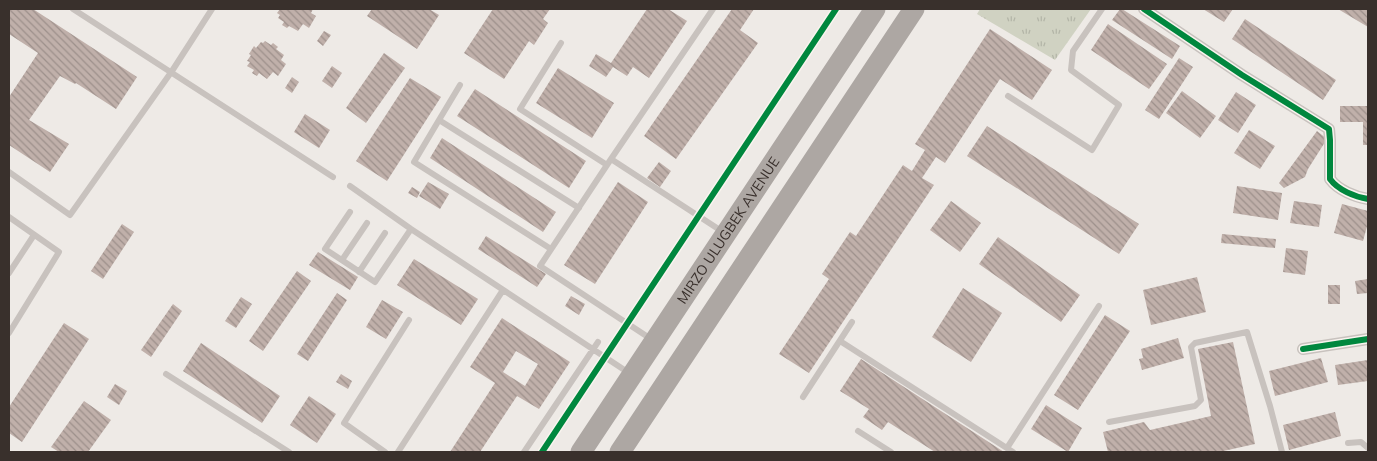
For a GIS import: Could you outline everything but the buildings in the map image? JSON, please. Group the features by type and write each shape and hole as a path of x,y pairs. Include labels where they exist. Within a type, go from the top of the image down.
{"main road":[{"name":"MIRZO ULUGBEK AVENUE","path":"581,452 875,9"},
{"path":"620,452 914,9"}],"street":[{"path":"1144,9 1242,75 1328,129 1330,140 1330,179 1346,192 1359,198 1368,199"},
{"path":"1303,349 1368,339"}],"lane":[{"path":"73,9 333,176"},
{"path":"9,172 70,215 172,71 212,9"},
{"path":"654,342 540,266 713,9"},
{"path":"1008,96 1092,150 1119,105 1071,70 1073,52 1102,9"},
{"path":"561,43 520,109 726,234"},
{"path":"460,85 414,162 551,249"},
{"path":"439,120 579,208"},
{"path":"350,186 411,229 632,375"},
{"path":"350,212 325,250 375,282 411,229"},
{"path":"9,218 59,252 9,332"},
{"path":"342,260 367,223"},
{"path":"360,272 385,233"},
{"path":"9,273 34,235"},
{"path":"398,452 503,290"},
{"path":"840,340 1010,450 1099,306"},
{"path":"386,452 344,423 409,320"},
{"path":"803,397 852,322"},
{"path":"1109,422 1195,406 1201,400 1191,347 1194,342 1247,332 1282,452"},
{"path":"524,452 598,342"},
{"path":"166,374 289,452"},
{"path":"858,431 891,452"},
{"path":"1348,443 1361,442 1368,448"}],"green space":[{"path":"980,9 1091,9 1055,60 977,14"}],"cycle path":[{"path":"542,452 836,9"},
{"path":"1144,9 1242,75 1329,129 1330,179 1347,192 1368,199"},
{"path":"1303,349 1368,339"}]}
